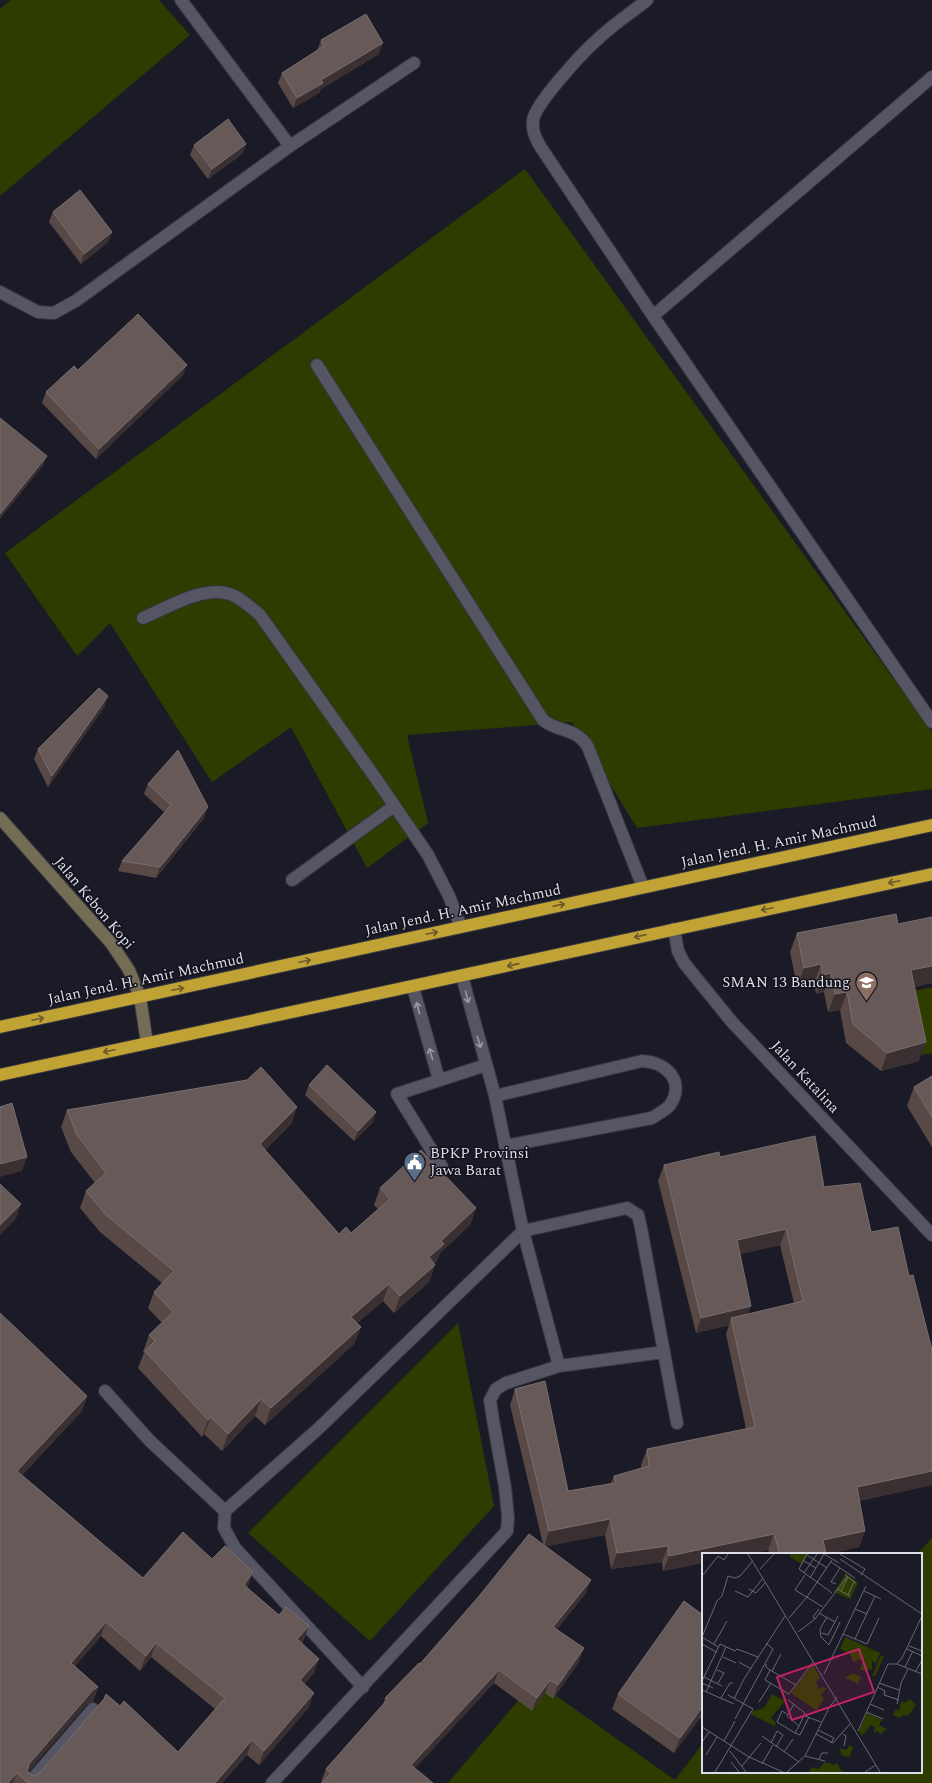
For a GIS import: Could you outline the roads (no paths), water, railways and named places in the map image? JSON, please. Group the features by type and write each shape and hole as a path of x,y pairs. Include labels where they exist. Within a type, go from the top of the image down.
{"highway":[{"name":"Jalan Jend. H. Amir Machmud","path":"0,1027 140,998 932,825"},
{"path":"0,1075 932,874"}],"main road":[{"name":"Jalan Kebon Kopi","path":"0,818 111,942 129,970 140,998 147,1043"}],"street":[{"path":"181,0 290,146"},
{"path":"647,0 597,39 552,90 538,107 533,120 533,134 544,153 653,316 932,722"},
{"path":"0,292 38,312 54,313 77,300 290,146 414,63"},
{"path":"653,316 932,77"},
{"path":"317,365 543,720 556,728 574,732 583,738 588,747 643,887"},
{"path":"143,618 201,593 218,592 237,597 260,615 428,855 449,896 461,927"},
{"path":"292,880 394,806"},
{"name":"Jalan Katalina","path":"674,929 678,951 684,964 732,1022 932,1235"},
{"path":"462,976 495,1096 523,1231 559,1366"},
{"path":"413,987 439,1080"},
{"path":"495,1096 642,1061 660,1064 671,1073 675,1084 675,1095 669,1106 652,1118 505,1146"},
{"path":"442,1167 397,1094 486,1065"},
{"path":"363,1687 235,1548 224,1528 225,1511 318,1429 523,1231 627,1208 638,1215 677,1423"},
{"path":"272,1783 507,1532 508,1517 505,1487 492,1420 490,1400 496,1389 506,1383 559,1366 664,1352"},
{"path":"105,1391 150,1441 225,1511"},
{"path":"29,1783 93,1709"}],"place":[{"name":"SMAN 13 Bandung","path":"866,1002"},
{"name":"BPKP Provinsi Jawa Barat","path":"414,1182"}]}
